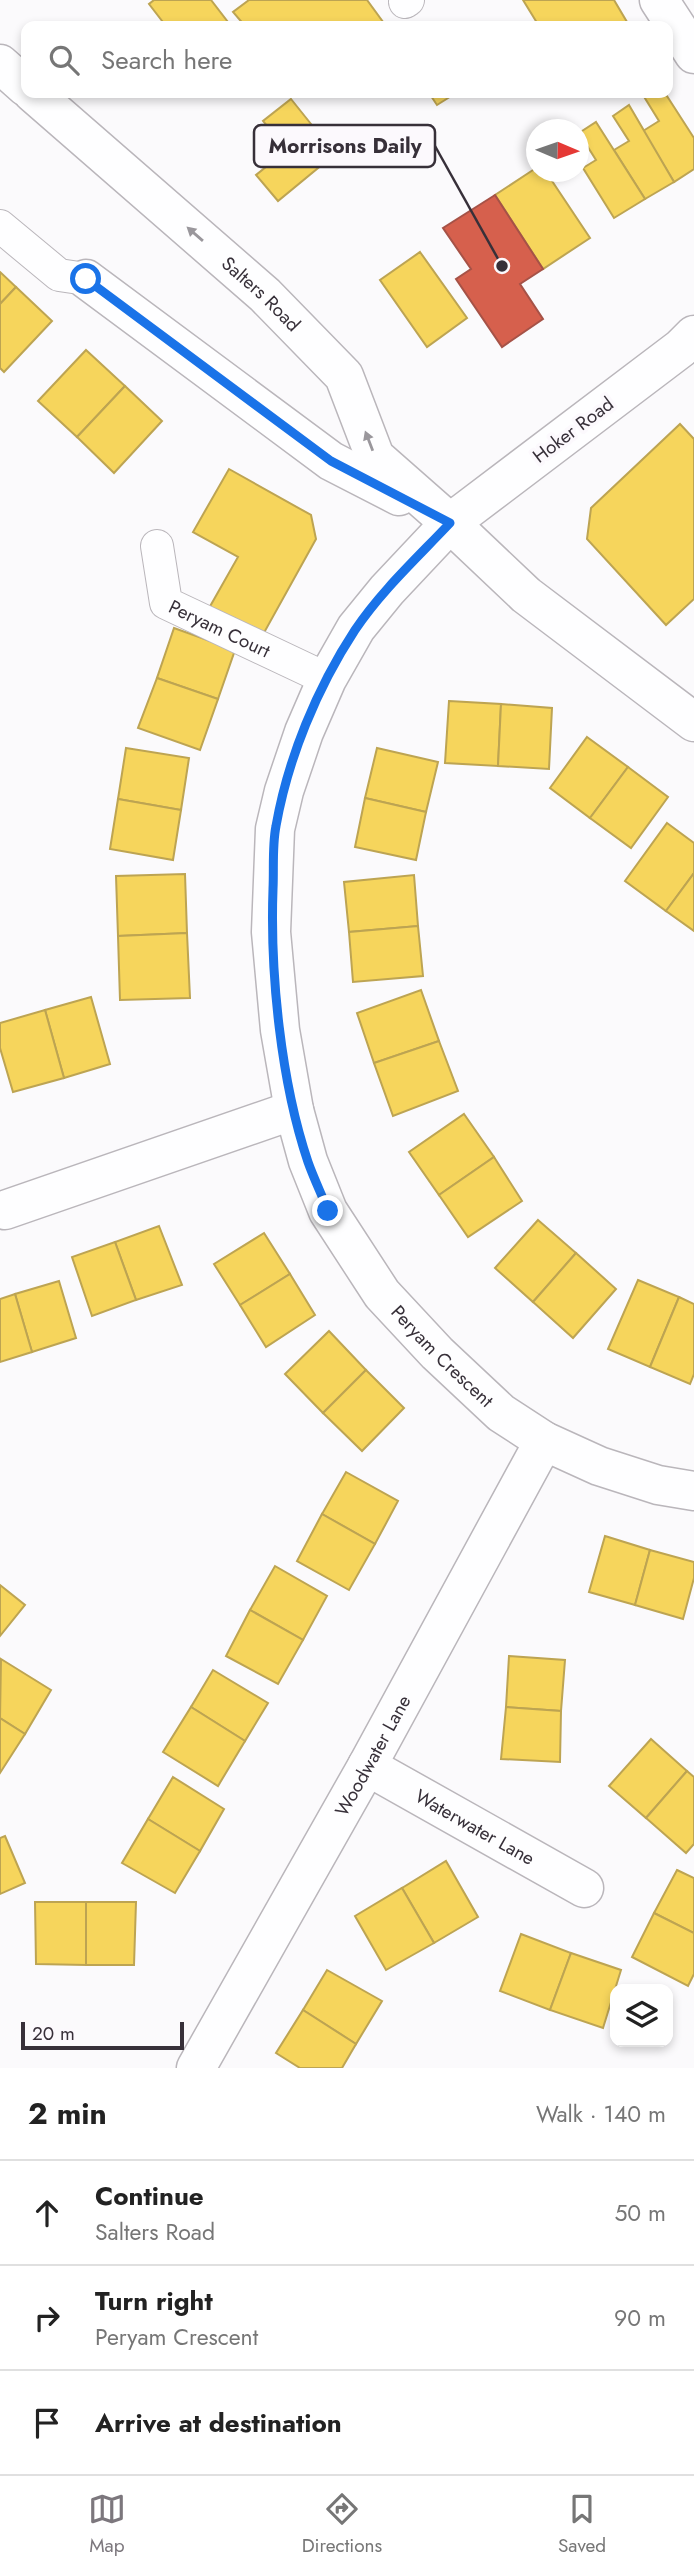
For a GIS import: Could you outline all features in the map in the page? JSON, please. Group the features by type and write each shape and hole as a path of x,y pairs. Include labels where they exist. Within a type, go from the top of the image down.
{"street":[{"path":"659,0 673,21"},
{"path":"673,22 694,54"},
{"path":"0,65 21,83"},
{"name":"Salters Road","path":"39,98 265,295 344,376 374,457 526,594 694,722"},
{"name":"Salters Road","path":"86,279 331,461 450,523"},
{"name":"Hoker Road","path":"450,523 690,350"},
{"name":"Peryam Crescent","path":"450,523 387,590 356,628 327,679 304,732 288,779 275,829 271,932 280,1030 294,1110 308,1161 328,1211 382,1294 437,1353 501,1413 544,1441 599,1466 658,1485 694,1491"},
{"path":"5,1210 294,1110"},
{"name":"Woodwater Lane","path":"196,2068 367,1766 544,1441"},
{"name":"Waterwater Lane","path":"367,1766 584,1888"}],"lane":[{"path":"0,226 59,275 86,279"},
{"name":"Peryam Court","path":"158,546 166,603 327,679"}],"building: Homes":[{"path":"154,0 211,0 227,21 162,21 149,4"},
{"path":"249,0 367,0 382,21 241,21 233,12"},
{"path":"523,0 614,0 626,21 536,21"},
{"path":"432,98 448,98 437,105"},
{"path":"645,98 668,98 694,138 694,169 674,182 643,131 659,121"},
{"path":"291,99 335,154 278,201 256,175 287,150 263,121"},
{"path":"629,105 674,182 645,199 614,150 629,141 613,116"},
{"path":"596,122 645,199 614,218 589,178 589,164 596,160 589,149 589,127"},
{"path":"526,175 526,182 553,182 590,238 543,269 495,195"},
{"path":"420,252 467,318 427,347 380,280"},
{"path":"0,272 16,287 0,304"},
{"path":"16,287 52,321 4,372 0,368 0,304"},
{"path":"86,350 125,386 77,437 38,401"},
{"path":"125,386 162,421 114,473 77,437"},
{"path":"680,424 694,439 694,599 666,625 587,539 591,508"},
{"path":"229,469 311,515 316,539 260,640 208,610 238,557 193,532"},
{"path":"174,628 235,650 218,699 157,678"},
{"path":"157,678 218,699 200,750 138,728"},
{"path":"449,701 501,704 498,766 445,763"},
{"path":"501,704 552,708 549,769 498,766"},
{"path":"587,737 628,767 590,818 550,788"},
{"path":"126,748 189,758 181,810 118,799"},
{"path":"377,748 438,762 426,812 365,798"},
{"path":"628,767 668,797 631,848 590,818"},
{"path":"365,798 426,812 416,860 355,847"},
{"path":"118,799 181,810 173,860 110,849"},
{"path":"667,823 694,843 694,873 666,911 625,881"},
{"path":"694,873 694,931 666,911"},
{"path":"185,874 187,933 118,936 116,876"},
{"path":"414,875 418,926 349,932 344,882"},
{"path":"418,926 423,976 353,982 349,932"},
{"path":"187,933 190,998 120,1000 118,936"},
{"path":"421,990 439,1041 374,1063 357,1013"},
{"path":"91,997 110,1064 64,1078 45,1010"},
{"path":"45,1010 64,1078 13,1092 0,1048 0,1023"},
{"path":"439,1041 458,1091 393,1116 374,1063"},
{"path":"464,1114 494,1157 439,1195 409,1152"},
{"path":"494,1157 522,1201 468,1237 439,1195"},
{"path":"538,1220 576,1253 533,1302 495,1268"},
{"path":"159,1226 182,1285 136,1300 115,1242"},
{"path":"264,1233 290,1274 240,1305 214,1264"},
{"path":"115,1242 136,1300 92,1316 72,1257"},
{"path":"576,1253 616,1289 573,1338 533,1302"},
{"path":"290,1274 315,1315 266,1347 240,1305"},
{"path":"638,1280 679,1297 650,1367 608,1349"},
{"path":"59,1281 76,1338 32,1352 15,1294"},
{"path":"15,1294 32,1352 0,1362 0,1299"},
{"path":"679,1297 694,1304 694,1374 690,1384 650,1367"},
{"path":"329,1331 366,1370 323,1413 285,1374"},
{"path":"366,1370 404,1408 362,1451 323,1413"},
{"path":"346,1472 398,1501 375,1544 322,1514"},
{"path":"322,1514 375,1544 349,1590 297,1561"},
{"path":"605,1536 650,1550 635,1605 589,1592"},
{"path":"650,1550 694,1562 694,1578 683,1619 635,1605"},
{"path":"275,1566 327,1596 303,1640 250,1610"},
{"path":"0,1585 25,1605 0,1636"},
{"path":"250,1610 303,1640 278,1684 226,1656"},
{"path":"509,1656 565,1660 561,1711 506,1707"},
{"path":"1,1659 51,1690 25,1734 0,1718"},
{"path":"213,1670 268,1703 245,1741 191,1707"},
{"path":"191,1707 245,1741 218,1786 163,1752"},
{"path":"506,1707 561,1711 560,1762 501,1759"},
{"path":"0,1718 25,1734 0,1773"},
{"path":"651,1739 687,1771 646,1818 609,1786"},
{"path":"687,1771 694,1777 694,1844 686,1853 646,1818"},
{"path":"173,1777 224,1809 200,1851 148,1819"},
{"path":"148,1819 200,1851 175,1893 122,1863"},
{"path":"5,1836 25,1883 0,1894 0,1838"},
{"path":"446,1861 478,1917 434,1943 402,1888"},
{"path":"677,1870 694,1878 694,1933 654,1913"},
{"path":"402,1888 434,1943 386,1970 355,1916"},
{"path":"35,1902 86,1902 86,1965 36,1964"},
{"path":"86,1902 136,1902 134,1965 86,1965"},
{"path":"654,1913 694,1933 694,1974 688,1986 632,1957"},
{"path":"521,1934 571,1953 550,2010 500,1991"},
{"path":"571,1953 621,1970 617,1984 610,1984 610,2005 603,2028 550,2010"},
{"path":"327,1970 382,2001 356,2044 303,2010"},
{"path":"303,2010 356,2044 342,2068 300,2068 276,2053"}],"building: Shops":[{"path":"495,195 543,269 520,284 543,319 502,347 456,279 471,269 443,228"}],"place":[{"name":"Morrisons Daily","path":"502,266"}],"route":[{"path":"86,279 331,461 450,523 387,590 356,628 327,679 304,732 284,791 275,829 271,932 280,1030 294,1110 308,1161 328,1211"}]}
